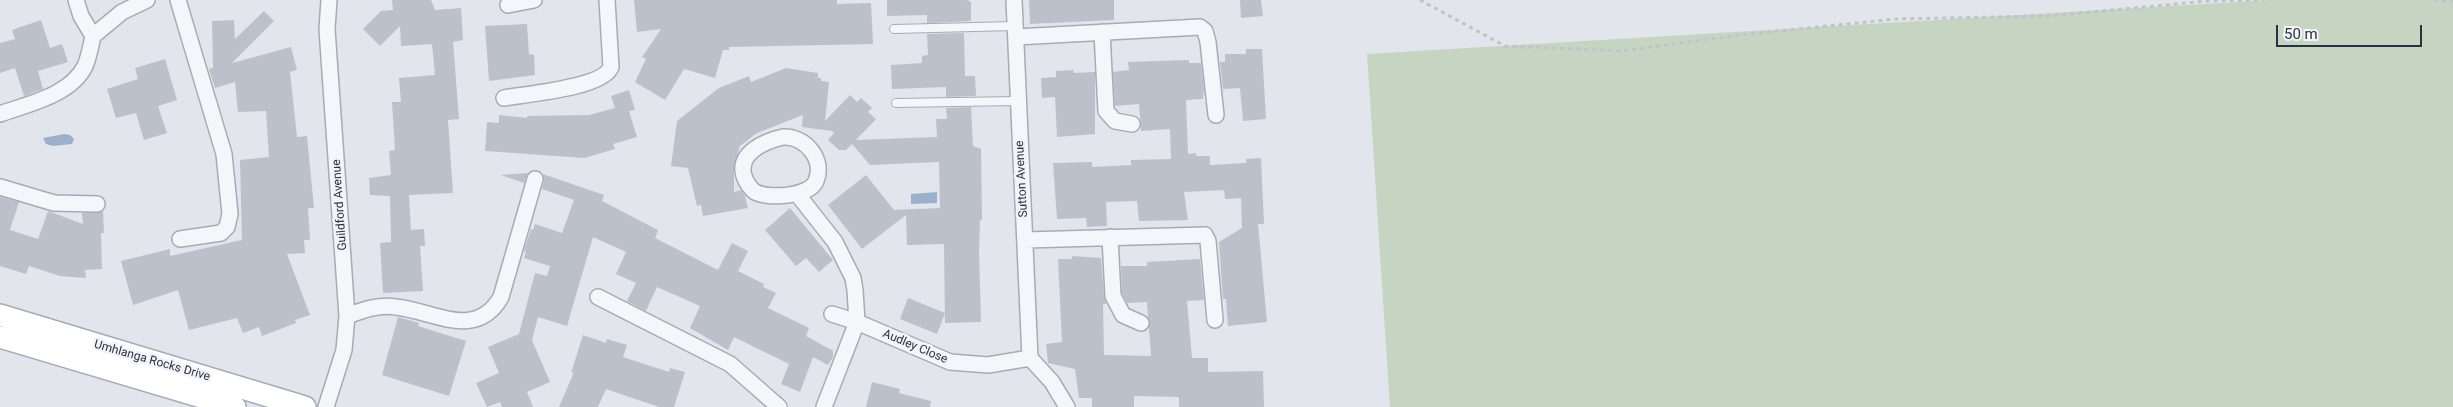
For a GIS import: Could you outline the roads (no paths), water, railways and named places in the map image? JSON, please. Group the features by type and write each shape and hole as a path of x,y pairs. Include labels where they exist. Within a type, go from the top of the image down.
{"main road":[{"name":"Umhlanga Rocks Drive","path":"0,314 305,407"},
{"name":"Umhlanga Rocks Drive","path":"0,337 235,407"}],"street":[{"path":"76,0 81,16 93,36"},
{"path":"0,114 49,97 77,78 85,66 93,36 122,12 148,0"},
{"path":"178,0 224,154 230,214 227,227 220,233 180,238"},
{"name":"Guildford Avenue","path":"326,407 344,350 347,316 327,29 329,0"},
{"path":"508,5 534,0"},
{"path":"504,98 593,82 608,74 611,67 607,0"},
{"name":"Sutton Avenue","path":"1014,0 1030,358"},
{"path":"1015,32 1102,32 1195,26 1203,29 1208,42 1216,115"},
{"path":"1102,32 1106,111 1115,121 1132,124"},
{"path":"783,137 796,138 806,144 816,157 818,175 814,184 798,194 764,195 750,187 743,173 745,161 750,154 763,143 783,137"},
{"path":"347,316 383,306 411,309 459,321 474,321 485,317 494,310 501,298 535,179"},
{"path":"0,187 48,202 97,204"},
{"path":"798,194 835,242 854,278 857,322 824,407"},
{"path":"1025,240 1110,236 1205,236 1208,241 1215,320"},
{"path":"1110,236 1113,296 1123,315 1142,323"},
{"path":"598,297 730,364 779,407"},
{"name":"Audley Close","path":"832,314 857,322 950,362 988,365 1030,358"},
{"path":"1030,358 1052,382 1067,407"}],"lane":[{"path":"894,29 1015,32"},
{"path":"896,103 1018,102"}],"water":[{"path":"64,134 70,135 74,139 72,144 53,146 46,144 43,138"},
{"path":"937,192 937,203 911,204 911,194"}]}
